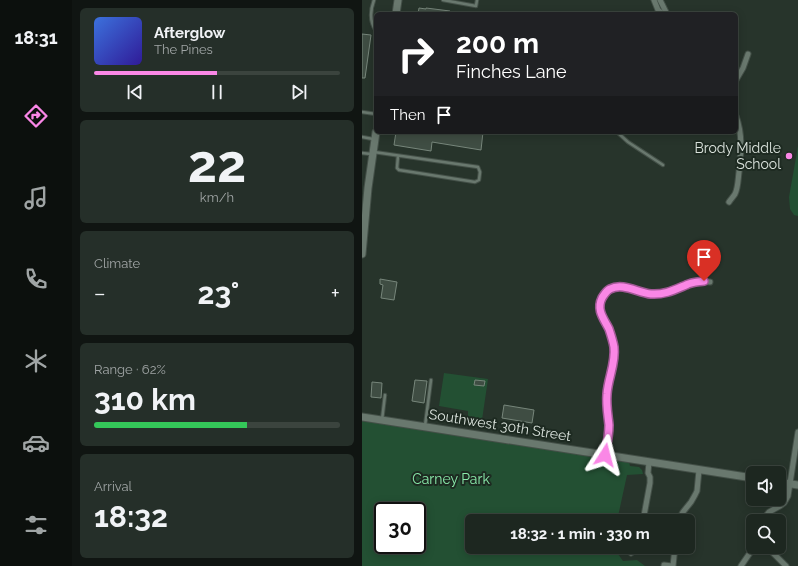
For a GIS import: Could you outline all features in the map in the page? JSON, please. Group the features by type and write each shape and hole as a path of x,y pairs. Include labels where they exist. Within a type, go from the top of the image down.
{"street":[{"path":"396,12 398,0"},
{"path":"654,0 658,10 660,12"},
{"path":"660,0 666,12"},
{"path":"738,77 748,54"},
{"path":"729,202 735,194 738,185 741,142 738,124"},
{"path":"362,254 364,193 376,136"},
{"path":"605,455 609,426 607,396 614,358 614,348 609,330 600,312 603,296 610,289 615,287 649,294 657,294 666,293 695,282 710,282"},
{"name":"Southwest 30th Street","path":"362,417 746,477"},
{"path":"767,514 780,506 788,496 798,432"},
{"path":"644,514 650,483 648,472 650,462"},
{"path":"681,514 691,502 697,491 699,470"},
{"path":"786,483 798,485"},
{"path":"664,566 672,566 674,554"},
{"path":"741,566 749,554"},
{"path":"774,554 786,566"}],"lane":[{"path":"374,0 370,9 372,26 374,28"},
{"path":"442,0 476,6 477,0"},
{"path":"362,112 374,114"},
{"path":"618,134 662,166"},
{"path":"362,137 376,136"},
{"path":"362,153 398,156 478,167 480,172 479,180 475,182 399,170 397,168 398,156"},
{"path":"425,427 431,380"},
{"path":"382,420 385,395"}],"green space":[{"path":"798,146 798,216 794,215 790,209 789,197"},
{"path":"444,373 488,379 482,420 468,418 468,411 439,406"},
{"name":"Carney Park","path":"362,419 621,458 620,461 629,462 630,466 639,467 643,474 627,475 619,514 465,514 465,554 618,554 623,561 637,560 645,566 362,566"}],"building":[{"path":"419,8 450,11 450,12 418,12"},
{"path":"362,34 371,35 365,78 362,78"},
{"path":"396,134 483,134 481,150 432,142 431,151 394,145"},
{"path":"380,279 397,282 394,300 381,298 383,285 380,284"},
{"path":"415,380 427,381 424,403 412,401"},
{"path":"475,380 485,381 484,386 474,385"},
{"path":"372,382 382,383 381,398 371,397"},
{"path":"504,405 534,410 532,423 502,418"}],"place":[{"name":"Brody Middle School","path":"789,156"}],"route":[{"path":"605,455 609,426 607,396 613,366 614,348 609,330 600,312 600,301 605,293 615,287 626,288 649,294 657,294 666,293 687,284 704,281"}]}
